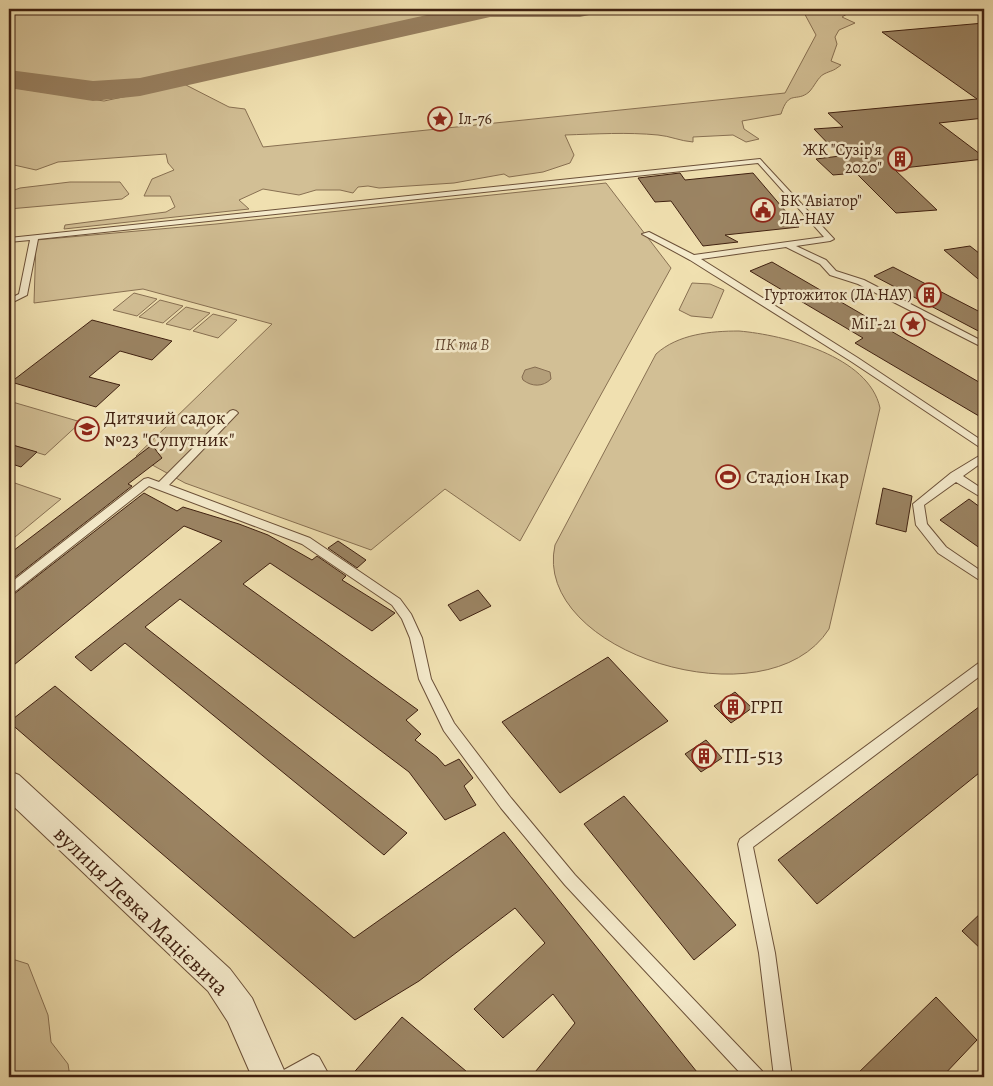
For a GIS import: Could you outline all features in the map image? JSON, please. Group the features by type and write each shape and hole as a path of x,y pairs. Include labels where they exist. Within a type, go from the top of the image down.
{"street":[{"name":"вулиця Левка Мацієвича","path":"9,784 219,980 240,1010 270,1077"}],"lane":[{"path":"9,240 760,161 830,239 693,258"},
{"path":"646,234 693,258 855,360 984,447"},
{"path":"9,302 23,295 34,238"},
{"path":"789,246 823,262 833,272 860,282 984,345"},
{"path":"161,486 233,413"},
{"path":"984,456 918,504 922,525 942,550 984,579"},
{"path":"955,476 984,495"},
{"path":"9,590 148,482 306,541 396,602 407,617 416,638 425,679 449,727 506,803 570,880 756,1077"},
{"path":"783,1077 767,953 745,844 984,666"},
{"path":"288,1077 312,1063 321,1077"}],"green space":[{"path":"9,9 438,9 440,13 429,18 152,79 124,83 85,84 9,72"},
{"path":"802,9 904,9 852,11 842,17 855,23 839,30 835,37 837,44 831,61 841,65 822,75 809,92 790,99 784,106 781,114 742,121 744,129 759,139 746,142 733,135 693,137 693,142 646,134 565,135 574,155 570,163 543,172 509,177 504,174 454,183 379,188 358,187 353,193 340,190 316,190 299,195 263,189 239,200 249,209 64,229 65,225 166,212 175,207 170,196 144,196 152,179 174,170 168,163 166,154 58,162 36,170 14,165 9,154 9,87 104,101 184,84 229,107 245,109 263,147 785,93 816,35"},
{"path":"70,182 120,182 129,194 122,199 9,209 9,192 20,188"},
{"name":"ПК та В","path":"606,183 671,268 520,541 445,489 371,550 185,483 136,456 272,324 143,289 34,303 36,240 216,224"},
{"path":"692,283 710,284 724,290 712,318 691,316 679,310"},
{"path":"134,293 157,299 137,316 113,310"},
{"path":"160,300 183,306 163,323 139,317"},
{"path":"186,307 210,313 190,330 166,324"},
{"path":"213,314 237,320 218,338 193,331"},
{"path":"739,331 758,333 800,343 842,362 860,375 873,390 880,408 829,629 798,658 757,672 709,673 660,664 615,644 579,617 557,583 555,545 656,354 674,342 695,335"},
{"path":"9,401 81,422 45,455 9,444"},
{"path":"9,481 61,499 9,542"},
{"path":"9,958 28,964 48,1015 51,1042 68,1064 70,1077 9,1077"}],"shaded area":[{"path":"535,367 550,372 551,379 545,384 537,385 523,380 522,377 525,370"}],"building":[{"path":"984,23 984,118 939,123 984,157 984,159 894,169 937,210 896,213 856,173 833,175 816,159 840,156 814,129 843,127 828,113 977,99 882,32"},
{"name":"БК \"Авіатор\" ЛА-НАУ","path":"680,173 685,180 753,173 799,227 725,235 738,242 703,246 671,201 655,202 638,178"},
{"path":"970,246 984,257 984,284 944,250"},
{"path":"772,262 984,385 984,419 855,343 863,338 750,271"},
{"name":"Гуртожиток (ЛА НАУ)","path":"893,267 984,314 984,334 874,276"},
{"path":"92,320 172,341 152,360 120,351 89,377 120,385 96,407 11,382"},
{"path":"9,444 37,452 21,467 9,463"},
{"path":"152,445 162,458 128,484 132,486 9,582 9,554"},
{"path":"883,488 912,496 906,532 876,524"},
{"path":"144,493 177,511 183,507 239,524 268,535 312,560 317,556 346,576 342,580 395,613 372,631 270,563 243,584 418,710 406,720 421,734 415,740 437,757 445,766 459,759 473,778 464,786 476,805 445,820 409,772 180,599 145,627 407,833 384,855 125,643 91,671 75,657 222,541 184,526 9,669 9,596"},
{"path":"969,499 984,510 984,551 940,520"},
{"path":"338,541 366,560 357,568 328,548"},
{"path":"478,590 491,606 460,621 448,605"},
{"path":"608,657 668,721 560,793 502,722"},
{"path":"55,686 354,938 504,832 701,1077 531,1077 575,1023 553,994 503,1038 474,1009 545,943 515,908 419,981 355,1020 9,722"},
{"name":"ГРП","path":"735,692 752,708 731,723 714,706"},
{"path":"984,703 984,769 817,904 778,860"},
{"name":"ТП-513","path":"706,740 722,758 701,772 685,754"},
{"path":"624,796 736,925 694,960 584,824"},
{"path":"984,910 984,952 962,931"},
{"path":"936,997 977,1040 942,1077 854,1077"},
{"path":"402,1017 473,1077 350,1077"}],"taxiway":[{"path":"483,9 490,9"},
{"path":"9,79 93,91 140,87 490,9"},
{"path":"490,9 580,9"}],"place":[{"name":"Іл-76","path":"440,119"},
{"name":"ЖК \"Сузір'я 2020\"","path":"900,159"},
{"name":"БК \"Авіатор\" ЛА-НАУ","path":"763,210"},
{"name":"Гуртожиток (ЛА НАУ)","path":"929,295"},
{"name":"МіГ-21","path":"913,324"},
{"name":"Дитячий садок №23 \"Супутник\"","path":"87,429"},
{"name":"Стадіон Ікар","path":"728,477"},
{"name":"ГРП","path":"733,707"},
{"name":"ТП-513","path":"704,756"}]}
